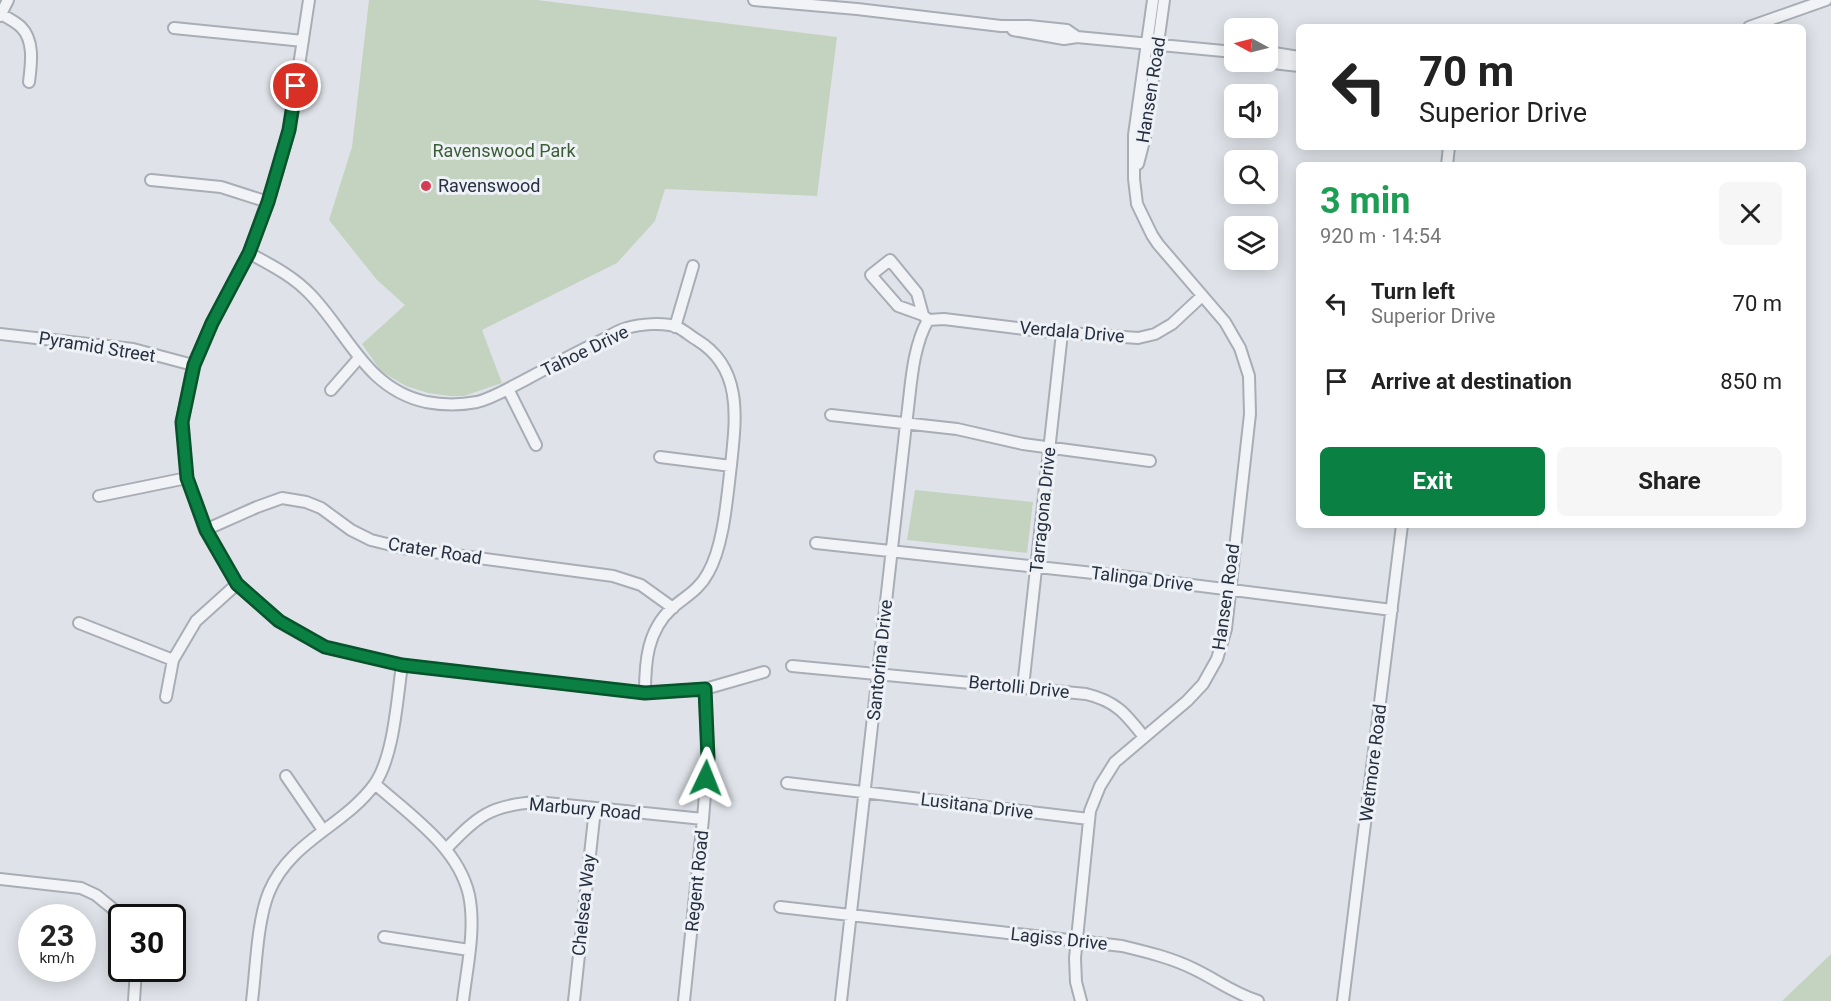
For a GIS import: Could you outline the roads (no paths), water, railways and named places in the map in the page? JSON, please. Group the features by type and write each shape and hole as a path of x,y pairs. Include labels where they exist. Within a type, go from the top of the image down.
{"street":[{"path":"8,0 1,15 22,28 30,47 28,82"},
{"path":"309,0 289,130 268,202 249,253 212,323 194,365 182,422 187,478 206,530 237,584 279,621 325,647 402,665 645,693 705,689 764,672"},
{"path":"754,0 1001,26 1028,34 1064,39 1077,37 1224,52"},
{"name":"Hansen Road","path":"1153,0 1153,45"},
{"name":"Hansen Road","path":"1081,1001 1075,967 1076,941 1090,811 1115,762 1187,701 1203,684 1214,666 1222,646 1250,414 1250,391 1245,362 1234,336 1225,322 1152,235 1137,204 1134,179 1134,135 1164,0"},
{"path":"1758,24 1826,0"},
{"path":"174,28 303,41"},
{"path":"1278,54 1296,57"},
{"path":"1278,64 1296,66"},
{"path":"151,180 221,187 268,202"},
{"name":"Tahoe Drive","path":"249,253 297,281 312,296 371,372 402,392 426,402 453,404 478,402 626,328 650,324 675,327 708,346 724,368 733,387 735,414 731,465 718,551 700,585 659,623 648,646 645,693"},
{"path":"890,260 917,293 926,317 898,306 872,275 890,260"},
{"path":"675,327 693,266"},
{"name":"Verdala Drive","path":"926,317 1122,338 1146,336 1173,324 1202,296"},
{"name":"Santorina Drive","path":"841,1001 906,424 915,365 926,317"},
{"name":"Tarragona Drive","path":"1023,687 1062,333"},
{"name":"Pyramid Street","path":"0,334 134,349 194,365"},
{"path":"331,390 359,358"},
{"path":"508,389 536,445"},
{"path":"831,415 957,429 1023,444 1150,461"},
{"path":"660,457 731,465"},
{"path":"99,496 187,478"},
{"name":"Crater Road","path":"206,530 282,498 306,502 321,508 351,530 371,540 408,549 613,576 641,585 673,608"},
{"name":"Wetmore Road","path":"1343,1001 1402,528"},
{"name":"Talinga Drive","path":"816,543 1392,610"},
{"path":"166,697 173,660 196,621 237,584"},
{"path":"79,623 173,660"},
{"path":"252,1001 263,912 269,892 282,868 295,854 357,803 375,784 388,755 402,665"},
{"name":"Bertolli Drive","path":"792,666 1086,694 1105,699 1120,708 1144,736"},
{"name":"Regent Road","path":"684,1001 708,758 705,689"},
{"path":"286,776 323,830"},
{"name":"Lusitana Drive","path":"787,783 1089,819"},
{"path":"375,784 415,818 446,849 460,870 469,895 471,920 463,1001"},
{"name":"Marbury Road","path":"446,849 469,825 491,810 512,804 537,802 703,819"},
{"name":"Chelsea Way","path":"574,1001 595,809"},
{"path":"0,879 81,888 96,895 108,905"},
{"name":"Lagiss Drive","path":"780,907 1115,945 1161,956 1195,969 1230,991 1258,1001"},
{"path":"384,937 469,950"},
{"path":"134,1001 135,982"}],"place":[{"name":"Ravenswood","path":"426,186"}],"park label":[{"name":"Ravenswood Park","path":"504,151"}]}
